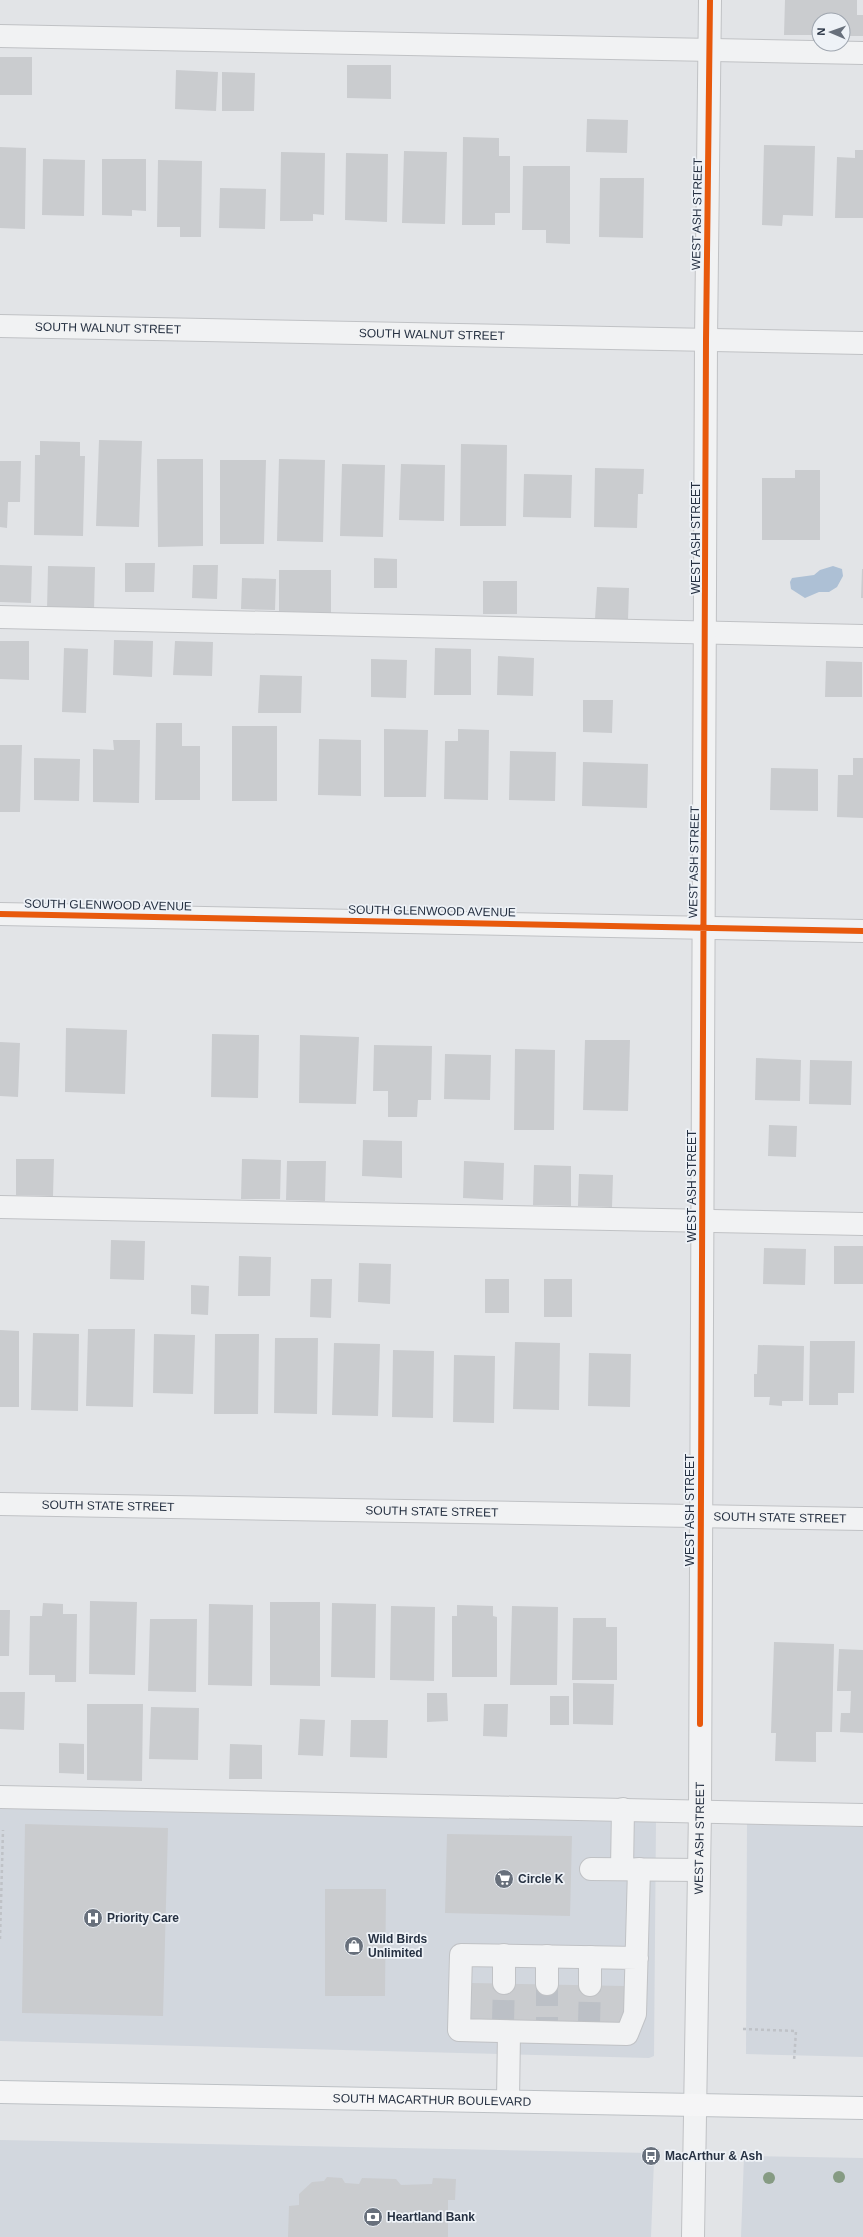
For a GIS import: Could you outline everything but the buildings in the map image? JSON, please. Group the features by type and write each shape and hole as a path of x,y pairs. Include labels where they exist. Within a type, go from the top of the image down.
{"main road":[{"name":"SOUTH MACARTHUR BOULEVARD","path":"0,2092 508,2100 863,2108"}],"street":[{"name":"WEST ASH STREET","path":"693,2237 700,1811 700,1516 707,633 706,340 710,0"},
{"path":"0,36 863,53"},
{"name":"SOUTH WALNUT STREET","path":"0,326 863,343"},
{"path":"0,617 863,636"},
{"name":"SOUTH GLENWOOD AVENUE","path":"0,914 863,930"},
{"path":"0,1207 863,1224"},
{"name":"SOUTH STATE STREET","path":"0,1504 863,1519"},
{"path":"0,1797 863,1815"},
{"path":"623,1809 630,1869 637,1958 635,2014 627,2034 589,2029 505,2028 459,2030 461,1955 637,1958"},
{"path":"591,1869 699,1870"},
{"path":"504,1956 504,1984"},
{"path":"547,1956 547,1984"},
{"path":"590,1957 590,1985"},
{"path":"505,2028 508,2100"}],"path":[{"path":"0,1939 3,1830"},
{"path":"743,2029 796,2031 794,2061"}],"shaded area":[{"path":"0,1807 656,1820 654,2056 649,2058 0,2041"},
{"path":"747,1824 863,1827 863,2057 746,2054"},
{"path":"0,2140 650,2153 654,2160 651,2237 0,2237"},
{"path":"744,2156 863,2158 863,2237 741,2237"}],"water":[{"path":"833,566 842,569 843,576 837,587 829,592 819,592 805,598 791,589 790,582 792,578 814,575 820,570"}],"tunnel":[{"path":"503,2022 504,1983"},
{"path":"547,1984 547,2023"},
{"path":"589,2024 590,1985"}],"cycle path":[{"path":"700,1724 706,340 710,0"},
{"path":"0,914 863,931"}],"place":[{"name":"Circle K","path":"504,1879"},
{"name":"Priority Care","path":"93,1918"},
{"name":"Wild Birds Unlimited","path":"354,1946"},
{"name":"MacArthur & Ash","path":"651,2156"},
{"name":"Heartland Bank","path":"373,2217"}]}
